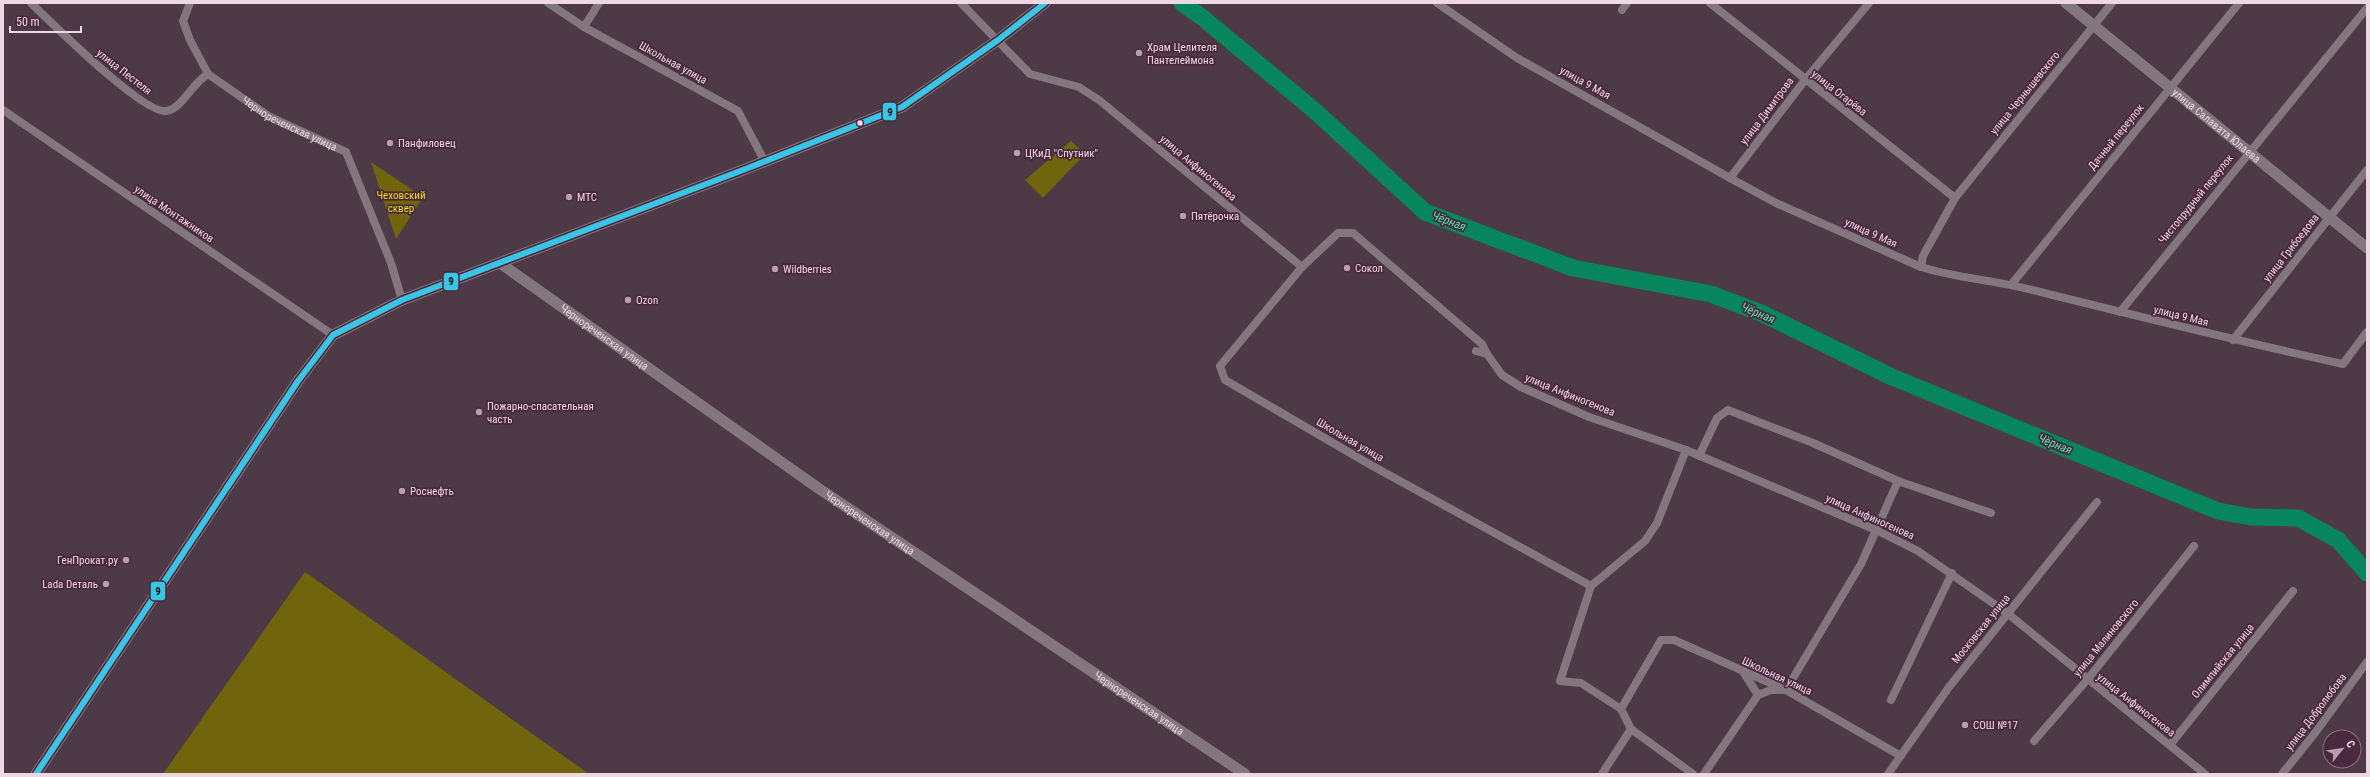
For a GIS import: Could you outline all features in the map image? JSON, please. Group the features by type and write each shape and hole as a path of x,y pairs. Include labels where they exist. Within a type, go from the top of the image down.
{"main road":[{"path":"36,774 298,381 333,335 402,300 765,162 902,107 998,40 1045,3"},
{"name":"улица Салавата Юлаева","path":"2066,3 2367,248"},
{"name":"Чернореченская улица","path":"500,263 818,488 1245,774"}],"street":[{"name":"улица Пестеля","path":"31,3 88,57 121,84 156,109 165,112 176,108 194,84 208,74"},
{"name":"Чернореченская улица","path":"190,3 183,21 190,40 208,74 270,117 346,152 391,264 402,300"},
{"name":"Школьная улица","path":"548,3 584,27 738,111 765,162"},
{"path":"584,27 599,3"},
{"name":"улица Анфиногенова","path":"961,3 1030,74 1079,87 1099,100 1302,267 1338,233 1353,233 1482,344 1487,354 1502,374 1516,385 1589,417 1686,450 1876,530 1918,551 2008,613 2087,680 2205,774"},
{"name":"улица 9 Мая","path":"1437,3 1517,58 1730,178 1776,203 1921,267 1936,272 2011,285 2233,340 2343,364 2367,332"},
{"name":"улица Огарёва","path":"1710,3 1955,198"},
{"name":"улица Димитрова","path":"1730,178 1805,80 1869,3"},
{"name":"улица Чернышевского","path":"1921,267 1923,256 1955,198 2112,3"},
{"name":"Дачный переулок","path":"2011,285 2238,3"},
{"name":"Чистопрудный переулок","path":"2120,312 2248,152 2367,8"},
{"name":"улица Монтажников","path":"3,110 333,335"},
{"name":"улица Грибоедова","path":"2233,340 2328,216 2367,170"},
{"name":"Школьная улица","path":"1302,267 1220,366 1225,380 1369,464 1591,586"},
{"path":"1476,351 1487,354"},
{"path":"1699,456 1717,418 1728,410 1813,443 1898,481 1991,513"},
{"path":"1686,450 1657,523 1645,541 1591,586 1560,681 1581,683 1621,709 1631,728 1693,774"},
{"path":"1704,774 1758,695 1771,690 1786,690 1861,564 1898,481"},
{"name":"Московская улица","path":"1888,774 1949,687 2097,502"},
{"name":"улица Малиновского","path":"2034,741 2087,680 2194,546"},
{"path":"1891,700 1952,573"},
{"name":"Олимпийская улица","path":"2170,745 2294,591"},
{"name":"Школьная улица","path":"1621,709 1661,640 1674,640 1744,673 1786,690 1901,756"},
{"name":"улица Добролюбова","path":"2282,774 2315,733 2367,662"},
{"path":"1744,673 1758,695"},
{"path":"1602,774 1631,728"}],"green space":[{"path":"1071,141 1085,154 1043,198 1025,180"},
{"name":"Чеховский сквер","path":"371,162 423,197 396,239"},
{"path":"305,572 589,774 163,774"}],"waterway":[{"name":"Чёрная","path":"1182,3 1203,18 1314,110 1425,212 1573,268 1711,294 1761,313 1892,377 2218,511 2251,517 2298,518 2338,540 2367,573"}],"transit line":[{"name":"9","path":"36,774 298,381 333,335 402,300 743,170 902,107 998,40 1045,3"}],"place":[{"name":"Храм Целителя Пантелеймона","path":"1139,53"},
{"name":"Панфиловец","path":"390,143"},
{"name":"ЦКиД \"Спутник\"","path":"1017,153"},
{"name":"МТС","path":"569,197"},
{"name":"Пятёрочка","path":"1183,216"},
{"name":"Сокол","path":"1347,268"},
{"name":"Wildberries","path":"775,269"},
{"name":"Ozon","path":"628,300"},
{"name":"Пожарно-спасательная часть","path":"479,412"},
{"name":"Роснефть","path":"402,491"},
{"name":"ГенПрокат.ру","path":"126,560"},
{"name":"Lada Dеталь","path":"106,584"},
{"name":"СОШ №17","path":"1965,725"}]}
